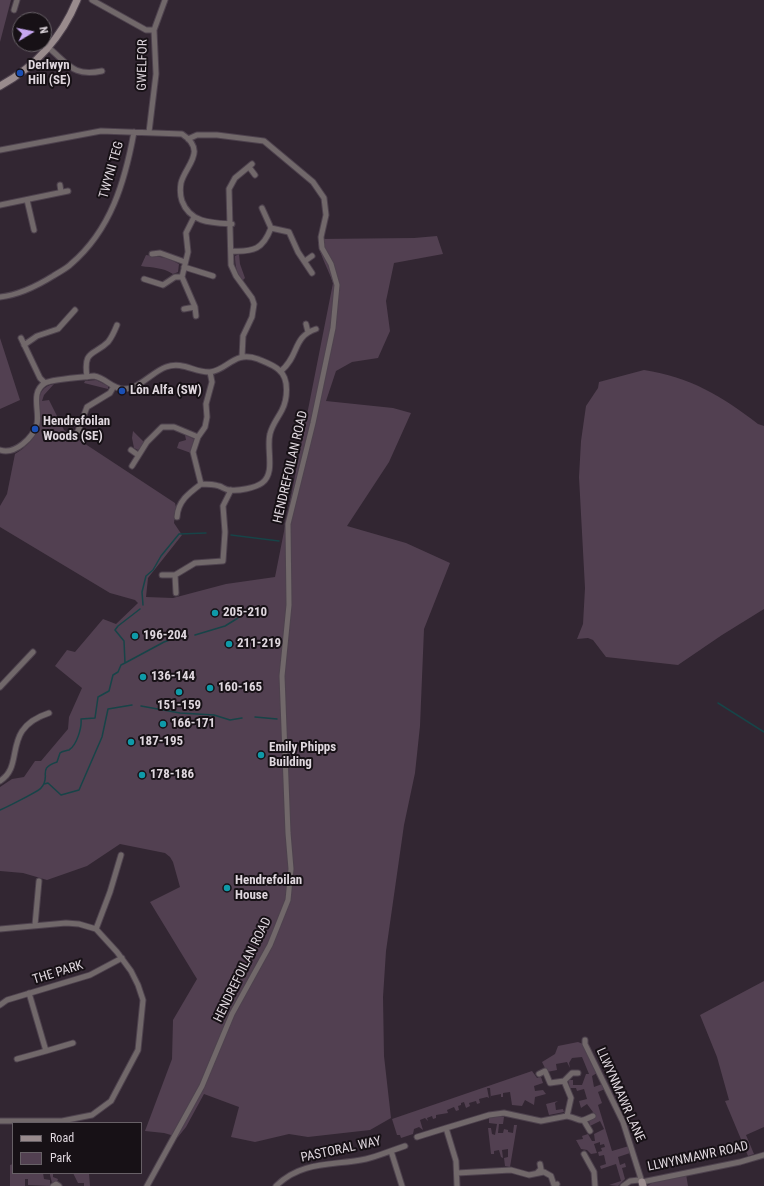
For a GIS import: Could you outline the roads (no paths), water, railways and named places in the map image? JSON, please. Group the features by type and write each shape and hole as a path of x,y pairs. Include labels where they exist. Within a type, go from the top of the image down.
{"street":[{"path":"14,10 17,0"},
{"path":"52,44 71,15 77,0"},
{"path":"92,0 146,30 154,30"},
{"name":"GWELFOR","path":"149,132 156,74 154,30 165,0"},
{"path":"52,51 77,72 90,74 102,71"},
{"path":"0,86 28,68 45,52"},
{"name":"HENDREFOILAN ROAD","path":"0,150 102,131 179,134 187,138 197,135 217,134 264,141 313,182 324,198 326,215 321,237 322,248 332,264 337,285 333,328 324,372 288,524 289,605 282,676 288,833 291,869 288,900 270,945 232,1014 202,1086 148,1186"},
{"name":"TWYNI TEG","path":"0,297 10,296 40,284 70,265 88,246 100,230 118,198 128,163 134,132"},
{"path":"187,138 194,150 194,157 181,182 180,193 187,211 194,217 207,222 232,224"},
{"path":"242,357 243,336 252,317 254,304 249,292 236,276 231,265 232,224 230,189 235,178 251,166 255,175"},
{"path":"60,185 61,192"},
{"path":"0,205 68,191"},
{"path":"27,200 35,229"},
{"path":"232,251 244,252 256,249 266,240 271,228 262,208"},
{"path":"194,217 186,233 188,252 182,277 195,307 196,316"},
{"path":"271,228 289,232 298,252 312,273"},
{"path":"152,254 160,253 212,276"},
{"path":"305,261 312,256"},
{"path":"144,279 163,285 175,277 182,277"},
{"path":"184,310 195,307"},
{"path":"24,345 37,336 58,329 75,310"},
{"path":"306,324 308,332"},
{"path":"87,377 85,366 92,351 107,343 117,325"},
{"path":"280,371 290,364 301,338 308,332 316,329"},
{"path":"21,338 40,378 44,383"},
{"path":"0,450 6,452 17,450 36,425 37,394 44,383 87,377 100,377 114,386 123,389 130,388 158,370 173,365 186,366 210,372 242,357 257,359 280,371 285,382 287,397 270,432 268,442 270,470 267,478 262,484 253,487 231,490 220,486 201,484 188,494 181,502 176,513"},
{"path":"201,484 193,452 198,437 205,427 207,417 206,404 212,382 210,372"},
{"path":"78,431 87,407 110,393 114,386"},
{"path":"132,466 147,442 162,427 174,427 198,437"},
{"path":"132,450 138,455"},
{"path":"162,575 175,575 195,563 223,561 225,532 223,506 231,490"},
{"path":"175,575 176,593"},
{"path":"0,687 33,652"},
{"path":"0,781 5,778 9,772 19,732 35,717 49,713"},
{"path":"96,929 110,892 121,855"},
{"path":"35,925 39,881"},
{"path":"0,929 66,923 79,924 96,929 122,958 138,985 143,1000 138,1050 111,1101 92,1115 62,1121 0,1121"},
{"name":"THE PARK","path":"0,1006 7,1000 90,976 122,958"},
{"path":"29,993 46,1051"},
{"name":"LLWYNMAWR LANE","path":"585,1040 585,1044 626,1129 642,1184"},
{"path":"17,1059 73,1043"},
{"path":"539,1074 544,1072 550,1082 566,1079 572,1073 578,1073"},
{"path":"566,1079 570,1098 568,1116"},
{"path":"417,1137 489,1115 504,1113 541,1121 568,1116 584,1121 590,1131"},
{"path":"584,1121 593,1116"},
{"path":"446,1128 456,1161 457,1186"},
{"name":"PASTORAL WAY","path":"276,1186 288,1176 306,1167 367,1159 405,1146"},
{"name":"PASTORAL WAY","path":"391,1151 402,1186"},
{"path":"584,1154 594,1172 595,1186"},
{"name":"LLWYNMAWR ROAD","path":"623,1186 630,1181 640,1180 642,1184 740,1162 764,1155"},
{"path":"537,1174 541,1170 540,1164"},
{"path":"457,1173 511,1170 529,1175 544,1172 548,1173 554,1185 557,1184"},
{"path":"53,1186 56,1184 59,1186"}],"waterway":[{"path":"143,605 142,592 146,576 153,570 161,556 179,534 206,533"},
{"path":"231,535 279,541"},
{"path":"0,810 39,790 44,784 47,767 57,762 60,753 72,748 77,740 80,731 81,719 95,718 98,697 109,691 113,675 118,672 121,665 125,663 124,641 115,630 140,609"},
{"path":"195,635 225,626 238,618"},
{"path":"125,663 164,642 178,637"},
{"path":"718,703 764,732"},
{"path":"44,784 48,783 61,795 79,790 102,737 108,709 132,705"},
{"path":"141,706 180,713 214,715 230,720 242,718"},
{"path":"255,717 277,719"}],"place":[{"name":"Derlwyn Hill (SE)","path":"20,73"},
{"name":"Lôn Alfa (SW)","path":"122,391"},
{"name":"Hendrefoilan Woods (SE)","path":"35,429"},
{"name":"205-210","path":"215,613"},
{"name":"196-204","path":"135,636"},
{"name":"211-219","path":"229,644"},
{"name":"136-144","path":"143,677"},
{"name":"160-165","path":"210,688"},
{"name":"151-159","path":"179,692"},
{"name":"166-171","path":"163,724"},
{"name":"187-195","path":"131,742"},
{"name":"Emily Phipps Building","path":"261,755"},
{"name":"178-186","path":"142,775"},
{"name":"Hendrefoilan House","path":"227,888"}]}
